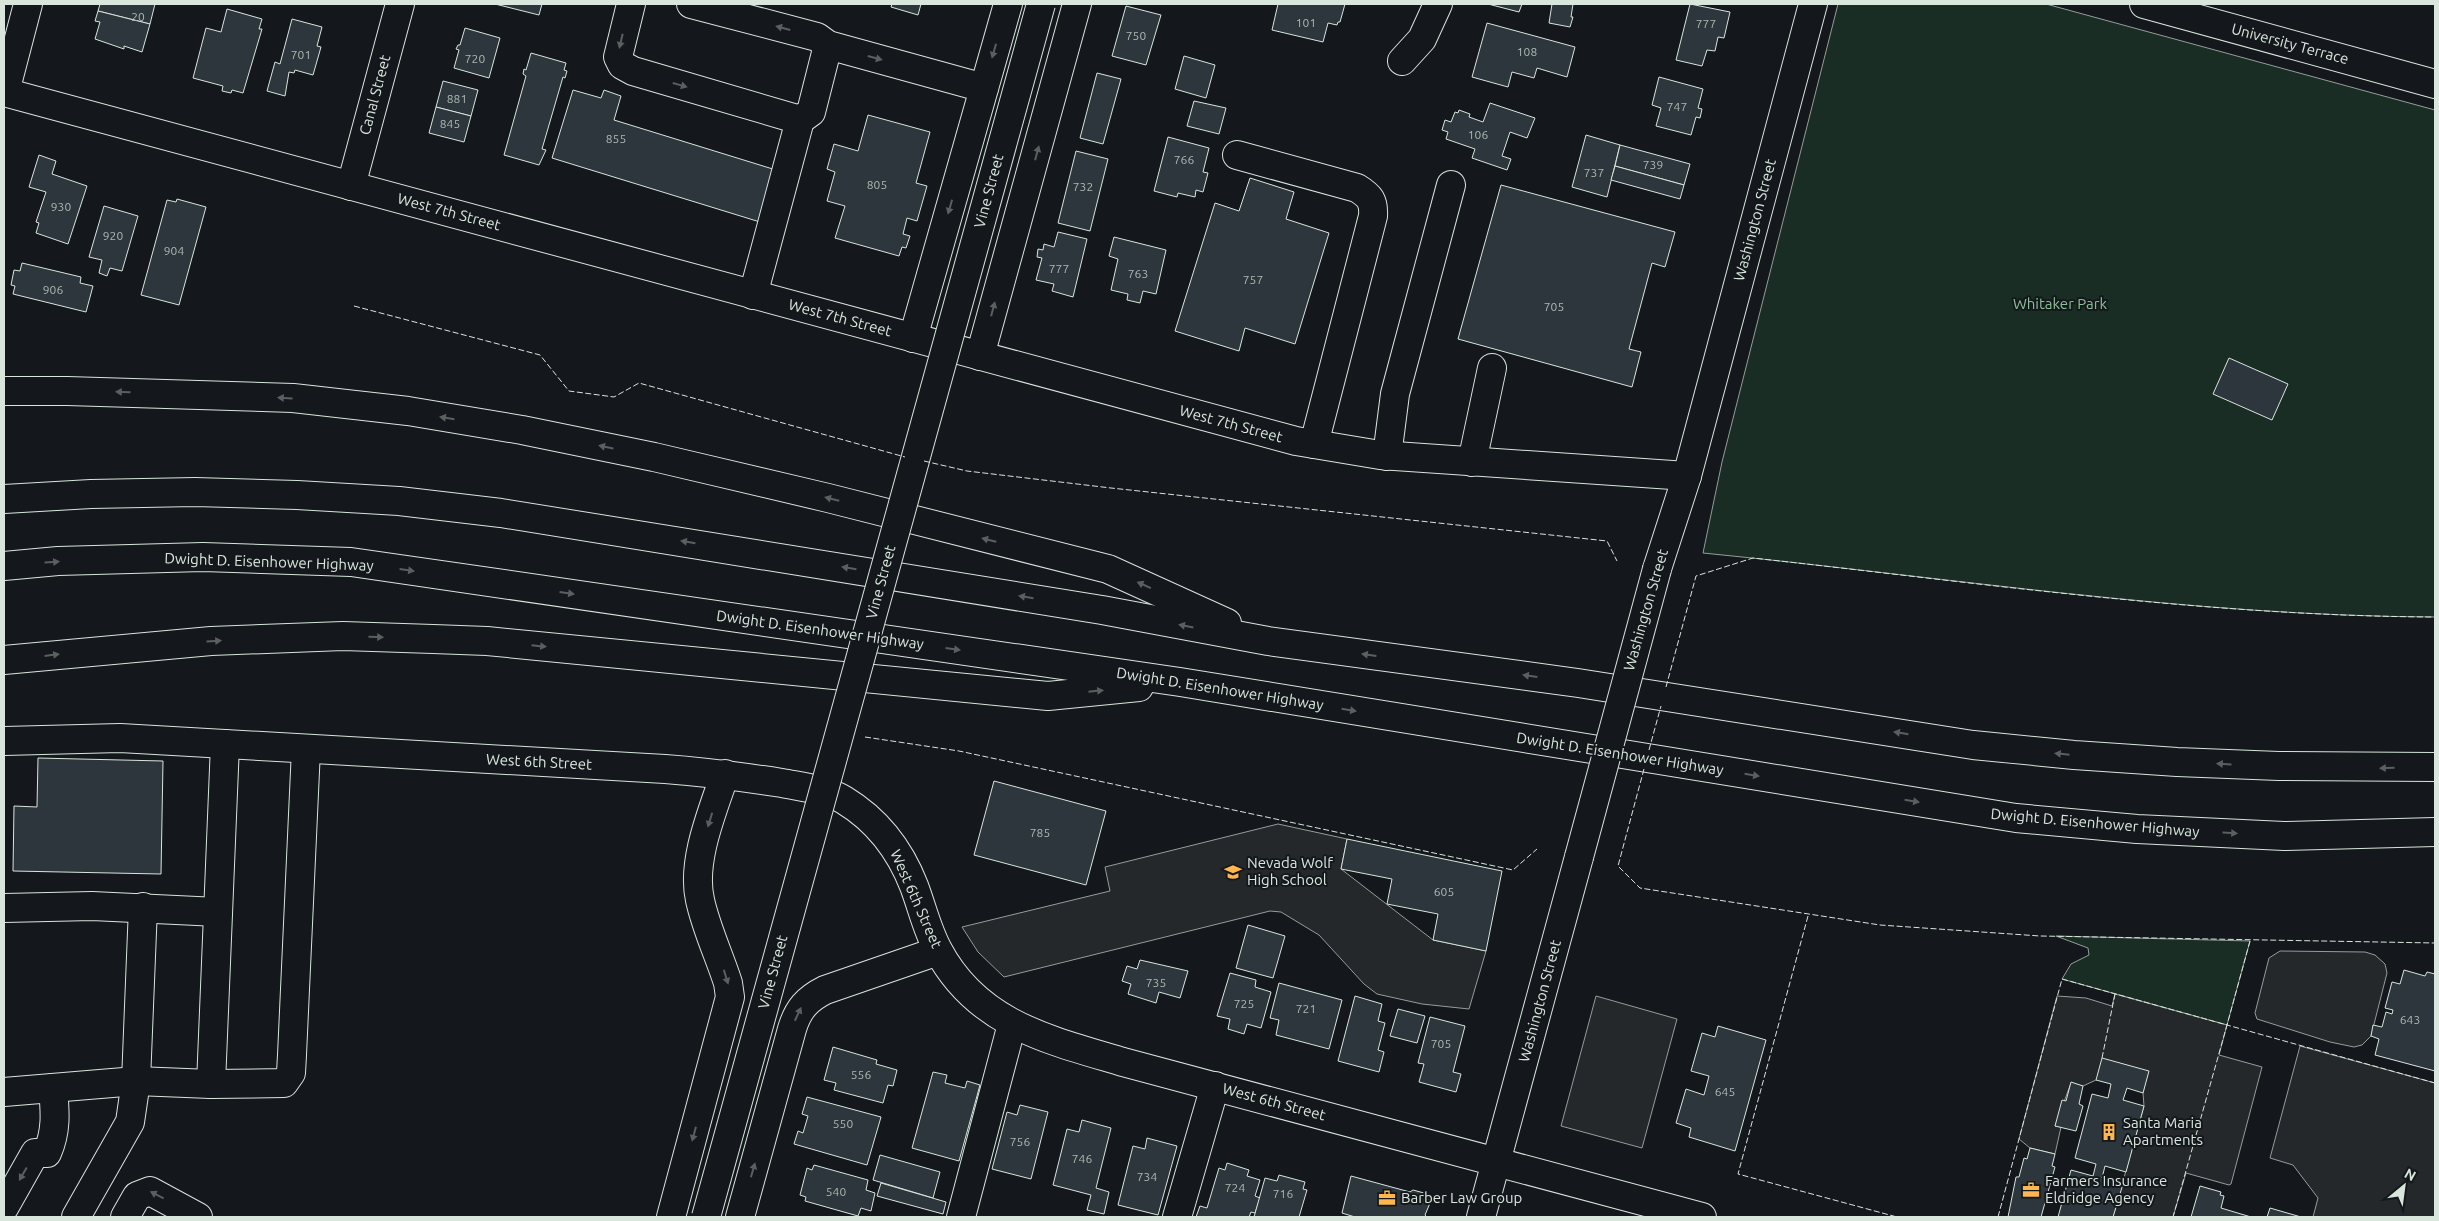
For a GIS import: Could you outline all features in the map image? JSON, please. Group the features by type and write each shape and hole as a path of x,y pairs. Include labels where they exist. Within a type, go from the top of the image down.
{"main road":[{"path":"5,92 28,4"},
{"name":"Canal Street","path":"351,186 400,4"},
{"path":"631,4 618,57 622,65 633,71 800,120"},
{"path":"691,4 817,37 828,45 984,88"},
{"path":"913,338 1008,4"},
{"name":"Vine Street","path":"706,1217 1041,4"},
{"path":"980,356 1077,4"},
{"path":"1402,61 1422,39 1438,4"},
{"name":"Washington Street","path":"1480,1217 1657,568 1687,476 1813,4"},
{"name":"University Terrace","path":"2144,4 2435,84"},
{"path":"753,295 800,120 811,112 828,45"},
{"name":"West 7th Street","path":"5,92 753,295 1314,444 1387,456 1687,476"},
{"path":"1237,155 1358,188 1370,196 1374,204 1373,216 1314,444"},
{"path":"1387,456 1395,394 1451,185"},
{"path":"1472,462 1492,368"},
{"path":"4,391 67,390 293,398 408,411 522,430 664,460 828,498 1108,569 1268,642"},
{"path":"4,499 91,494 195,492 344,498 492,512 1102,610 1268,642 1578,683 1992,746 2074,755 2177,762 2288,767 2435,767"},
{"name":"Dwight D. Eisenhower Highway","path":"4,566 58,561 204,557 351,562 1180,682 2016,818 2137,829 2284,836 2435,832"},
{"path":"4,660 201,642 352,637 487,641 1048,696 1180,682"},
{"name":"West 6th Street","path":"4,741 120,738 725,774 823,791 842,799 860,811 879,828 903,864 938,951 963,985 980,1002 1012,1024 1058,1043 1702,1217"},
{"path":"212,1084 225,744"},
{"path":"4,1092 136,1081 212,1084 284,1083 291,1073 306,749"},
{"path":"671,1217 730,996 728,983 700,899 698,872 706,834 725,774"},
{"path":"4,908 92,906 218,912"},
{"path":"76,1217 130,1122 136,1081 143,907"},
{"path":"740,1217 792,1029 802,1006 813,996 826,990 938,951"},
{"path":"961,1217 1012,1024"},
{"path":"1177,1217 1215,1086"},
{"path":"20,1217 50,1164 47,1152 55,1129 53,1088"},
{"path":"4,1208 35,1153 47,1152"},
{"path":"125,1217 137,1196 150,1191 198,1217"}],"green space":[{"name":"Whitaker Park","path":"1838,4 2046,4 2435,110 2435,617 2343,615 2160,603 1703,553 1722,462"},
{"path":"2056,936 2250,941 2227,1025 2062,979 2071,964 2089,955 2088,948"}],"shaded area":[{"path":"1278,824 1347,839 1341,869 1433,940 1486,951 1469,1009 1422,1004 1377,994 1364,984 1319,935 1281,912 1270,911 1004,977 978,952 962,927 1110,891 1105,867"},
{"path":"2280,951 2365,952 2375,955 2385,964 2387,973 2371,1036 2362,1045 2354,1047 2330,1042 2257,1019 2255,1013 2269,958"},
{"path":"2115,994 2227,1025 2219,1055 2262,1067 2231,1184 2186,1173 2173,1217 2113,1217 2144,1106 2143,1093 2148,1071 2096,1080 2083,1086 2071,1083 2055,1126 2061,1127 2055,1154 2030,1148 2019,1139 2057,996 2086,998 2112,1006"},
{"path":"1596,996 1677,1019 1642,1148 1561,1126"},
{"path":"2300,1046 2435,1083 2435,1217 2313,1217 2318,1198 2293,1165 2270,1158"}],"building":[{"path":"100,4 155,4 150,24 98,11"},
{"path":"495,4 542,4 539,15"},
{"path":"892,4 921,4 918,15 891,7"},
{"path":"1278,4 1345,4 1340,22 1337,25 1328,23 1323,42 1272,30"},
{"path":"1488,4 1522,4 1519,12"},
{"path":"1552,4 1573,4 1571,17 1573,17 1570,27 1549,23"},
{"path":"1690,4 1730,12 1724,38 1718,37 1715,51 1707,50 1702,66 1676,60"},
{"path":"1126,6 1161,15 1146,65 1112,56"},
{"path":"227,9 262,19 259,29 262,29 243,93 232,90 231,93 222,91 223,86 193,78 206,28 221,32"},
{"path":"98,11 150,24 142,52 124,46 124,49 95,39 100,22 95,21"},
{"path":"292,19 322,27 317,46 321,47 313,75 295,70 294,73 289,72 285,96 267,91 275,62 280,64"},
{"path":"1487,23 1575,47 1567,77 1537,68 1534,78 1512,72 1508,87 1472,77"},
{"path":"465,28 500,38 489,78 454,68 459,50 456,49 460,45"},
{"path":"531,53 566,63 564,70 567,71 565,78 563,77 542,149 546,150 539,165 504,155 526,76 523,74 524,69 526,70"},
{"path":"1184,56 1215,65 1206,98 1175,89"},
{"path":"1097,73 1121,79 1103,144 1080,138"},
{"path":"1659,77 1703,89 1698,108 1702,109 1700,118 1696,117 1691,135 1656,126 1661,108 1652,105"},
{"path":"443,81 478,90 471,116 436,107"},
{"path":"573,90 601,98 604,90 621,96 614,120 776,170 760,222 552,158"},
{"path":"1194,101 1226,108 1219,134 1187,126"},
{"path":"1490,103 1535,118 1527,138 1510,132 1502,156 1511,159 1507,170 1472,158 1475,149 1446,139 1448,132 1442,130 1445,120 1451,122 1455,112 1458,113 1459,110 1470,114 1469,117 1483,122"},
{"path":"436,107 471,116 464,142 429,133"},
{"path":"868,115 930,132 916,183 927,186 917,221 907,218 903,234 910,236 906,248 902,247 899,256 835,238 845,206 827,201 835,172 827,169 834,144 858,151"},
{"path":"1586,135 1620,145 1607,197 1572,187"},
{"path":"1168,137 1209,148 1203,172 1208,173 1203,192 1196,190 1195,197 1178,193 1177,197 1154,191"},
{"path":"1620,145 1690,164 1684,185 1615,166"},
{"path":"1076,151 1108,159 1090,231 1058,223"},
{"path":"39,155 56,161 52,174 87,186 68,244 36,233 39,223 36,222 46,192 29,187"},
{"path":"1615,166 1684,185 1680,199 1611,180"},
{"path":"1250,178 1294,192 1286,219 1329,233 1295,344 1245,328 1239,351 1175,331 1215,203 1239,211"},
{"path":"1501,185 1675,232 1665,267 1652,263 1629,349 1641,352 1632,387 1458,339"},
{"path":"177,199 206,207 179,305 141,295 167,200 176,202"},
{"path":"104,206 138,216 122,271 110,268 107,276 99,273 102,260 89,257"},
{"path":"1058,232 1087,239 1073,297 1052,291 1054,284 1036,280 1042,258 1037,257 1038,249 1043,250 1044,244 1054,247"},
{"path":"1114,237 1166,250 1156,294 1143,291 1140,303 1127,300 1128,294 1111,290 1118,259 1109,256"},
{"path":"22,263 81,277 80,283 93,286 86,312 13,294 15,286 11,285 14,270 20,271"},
{"path":"2229,358 2288,384 2272,420 2213,394"},
{"path":"38,758 163,761 161,874 13,871 14,806 37,807"},
{"path":"994,781 1106,811 1086,885 974,855"},
{"path":"1347,839 1502,871 1486,951 1433,940 1438,914 1387,904 1392,879 1341,869"},
{"path":"1248,925 1285,936 1273,978 1236,968"},
{"path":"1140,960 1188,971 1180,998 1159,992 1156,1003 1128,994 1131,984 1122,981 1127,966 1137,969"},
{"path":"2404,970 2425,976 2427,972 2435,974 2435,1071 2375,1055 2379,1039 2371,1036 2373,1025 2382,1027 2386,1012 2392,1014 2393,1010 2385,1008 2392,982 2400,984"},
{"path":"1230,973 1256,980 1255,987 1271,992 1261,1028 1247,1024 1244,1034 1228,1029 1230,1019 1217,1016"},
{"path":"1279,983 1342,1000 1329,1049 1276,1035 1279,1020 1270,1018"},
{"path":"1355,996 1382,1004 1378,1021 1385,1023 1378,1050 1384,1052 1379,1072 1338,1061"},
{"path":"1398,1009 1425,1016 1417,1043 1390,1036"},
{"path":"1430,1017 1465,1026 1453,1072 1461,1074 1456,1092 1419,1082 1424,1064 1418,1063"},
{"path":"1718,1026 1766,1040 1735,1151 1689,1137 1691,1128 1676,1123 1686,1089 1704,1095 1709,1076 1691,1071 1702,1033 1715,1037"},
{"path":"833,1047 877,1060 876,1064 897,1070 893,1086 888,1085 883,1103 834,1090 836,1083 824,1080"},
{"name":"Santa Maria Apartments","path":"2102,1058 2149,1071 2143,1093 2127,1088 2123,1100 2144,1106 2126,1172 2105,1166 2102,1178 2123,1184 2113,1217 2058,1217 2071,1170 2093,1176 2096,1164 2075,1158 2092,1094 2108,1098 2111,1084 2096,1080"},
{"path":"933,1072 947,1075 945,1083 965,1088 967,1081 980,1085 959,1161 912,1148"},
{"path":"2071,1082 2083,1086 2079,1104 2083,1106 2076,1131 2055,1126 2062,1100 2066,1101"},
{"path":"807,1097 881,1117 867,1165 794,1144 798,1131 803,1133 808,1116 802,1114"},
{"path":"1020,1105 1048,1112 1031,1179 992,1169 1007,1112 1017,1115"},
{"path":"1082,1120 1111,1128 1096,1188 1109,1192 1104,1214 1087,1210 1091,1195 1053,1185 1067,1129 1079,1132"},
{"path":"1147,1138 1177,1146 1158,1215 1118,1205 1133,1146 1145,1149"},
{"name":"Farmers Insurance Eldridge Agency","path":"2030,1148 2055,1154 2052,1166 2055,1167 2041,1217 2008,1217 2016,1177 2019,1177 2024,1158 2027,1159"},
{"path":"880,1155 940,1172 933,1198 873,1180"},
{"path":"1227,1163 1249,1170 1247,1176 1260,1180 1255,1196 1260,1198 1255,1213 1251,1212 1249,1217 1196,1217 1200,1206 1207,1208 1219,1168 1225,1170"},
{"path":"814,1165 868,1180 866,1190 875,1193 871,1211 861,1208 858,1216 805,1201 806,1197 800,1195 807,1168 812,1170"},
{"path":"1279,1175 1305,1182 1303,1189 1307,1190 1299,1217 1254,1217 1265,1178 1277,1181"},
{"name":"Barber Law Group","path":"1351,1176 1410,1192 1413,1190 1424,1193 1430,1203 1425,1215 1427,1217 1355,1217 1342,1213"},
{"path":"881,1183 946,1202 943,1214 877,1196"},
{"path":"2200,1186 2221,1192 2220,1195 2224,1196 2221,1208 2251,1217 2191,1217"},
{"path":"2270,1208 2301,1217 2267,1217"}],"fence":[{"path":"354,306 540,355 569,391 614,397 639,383 905,457"},
{"path":"924,461 967,471 1111,488 1607,541 1617,561"},
{"path":"1666,687 1696,576 1753,558 2179,604 2264,611 2435,617"},
{"path":"1649,750 1661,706"},
{"path":"865,737 959,751 1513,870 1537,849"},
{"path":"1644,769 1618,866 1640,888 1880,925 2040,936 2435,943"},
{"path":"1808,916 1738,1174 1897,1217"},
{"path":"2250,941 2227,1025 2435,1083"},
{"path":"1998,1217 2062,979 2227,1025 2173,1217"},
{"path":"2102,1058 2115,994"}],"place":[{"name":"Nevada Wolf High School","path":"1233,872"},
{"name":"Santa Maria Apartments","path":"2109,1132"},
{"name":"Farmers Insurance Eldridge Agency","path":"2031,1190"},
{"name":"Barber Law Group","path":"1387,1198"}]}
